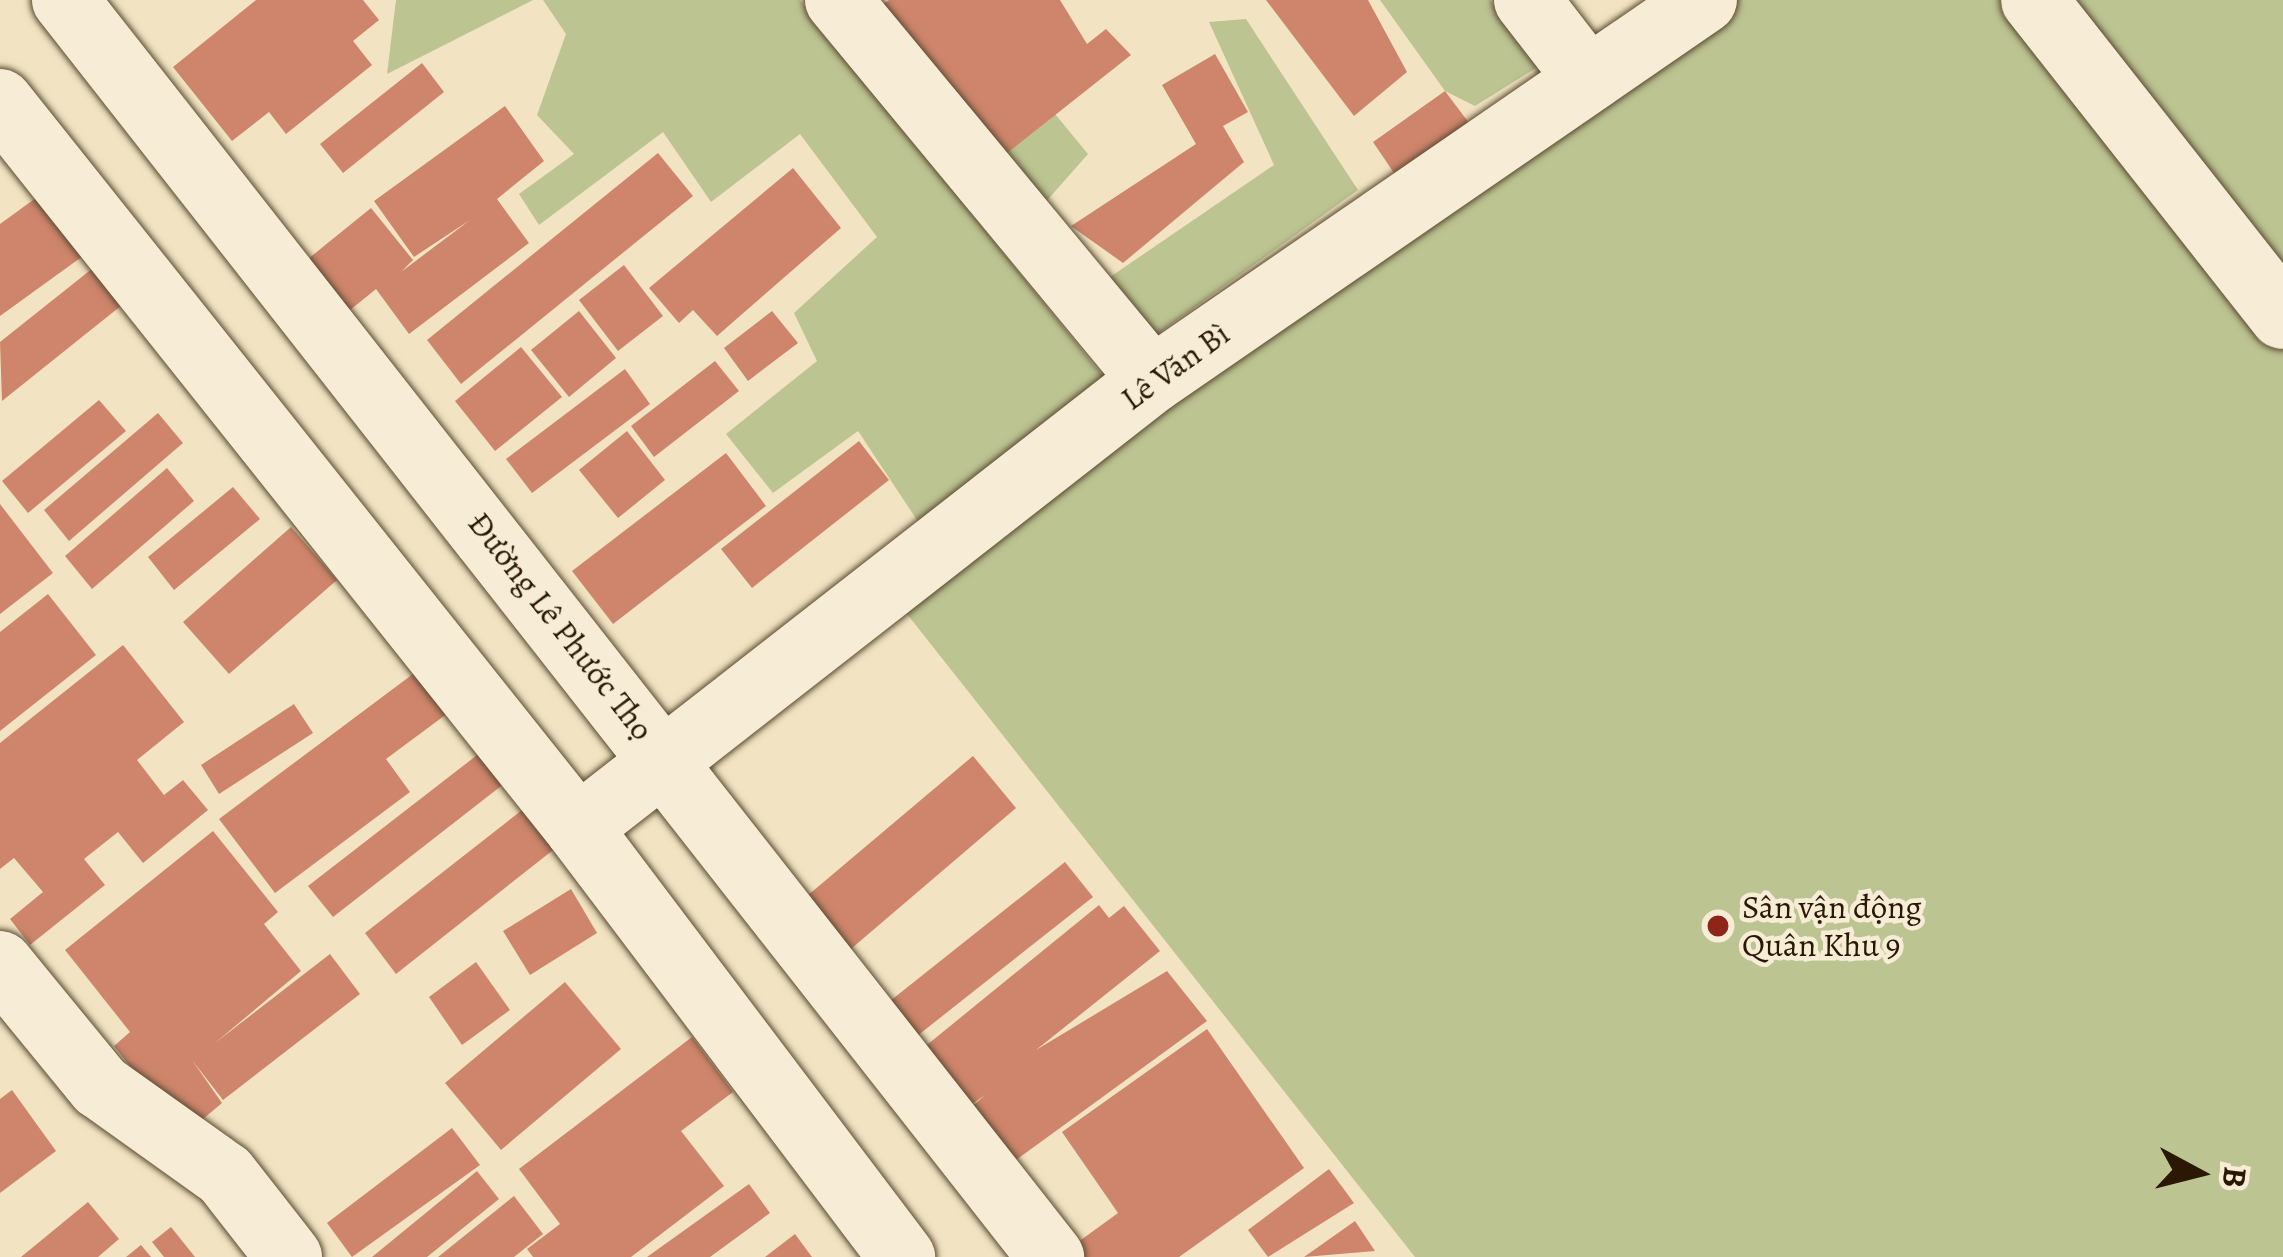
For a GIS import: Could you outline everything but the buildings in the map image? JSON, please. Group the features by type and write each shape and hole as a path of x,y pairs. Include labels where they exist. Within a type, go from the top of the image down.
{"street":[{"name":"Đường Lê Phước Thọ","path":"65,0 664,756 1051,1257"},
{"path":"838,0 1152,380"},
{"path":"1527,0 1588,79"},
{"name":"Lê Văn Bì","path":"578,828 664,756 1152,380 1704,0"},
{"path":"2034,0 2283,316"},
{"path":"0,102 578,828 902,1257"},
{"path":"0,964 100,1086 225,1175 289,1257"}],"green space":[{"path":"396,0 533,0 387,74"},
{"path":"543,0 800,0 1105,379 921,526 858,431 773,493 726,434 817,361 794,313 877,237 800,134 711,202 663,132 539,225 519,194 574,154 537,115 566,34"},
{"path":"1380,0 1490,0 1541,65 1475,106 1445,91"},
{"name":"Sân vận động Quân Khu 9","path":"1732,0 2283,0 2283,1257 1415,1257 892,595"},
{"path":"1246,19 1358,190 1142,345 1094,288 1274,165 1209,22"},
{"path":"1055,114 1088,154 1036,213 992,165"}],"place":[{"name":"Sân vận động Quân Khu 9","path":"1718,926"}]}
